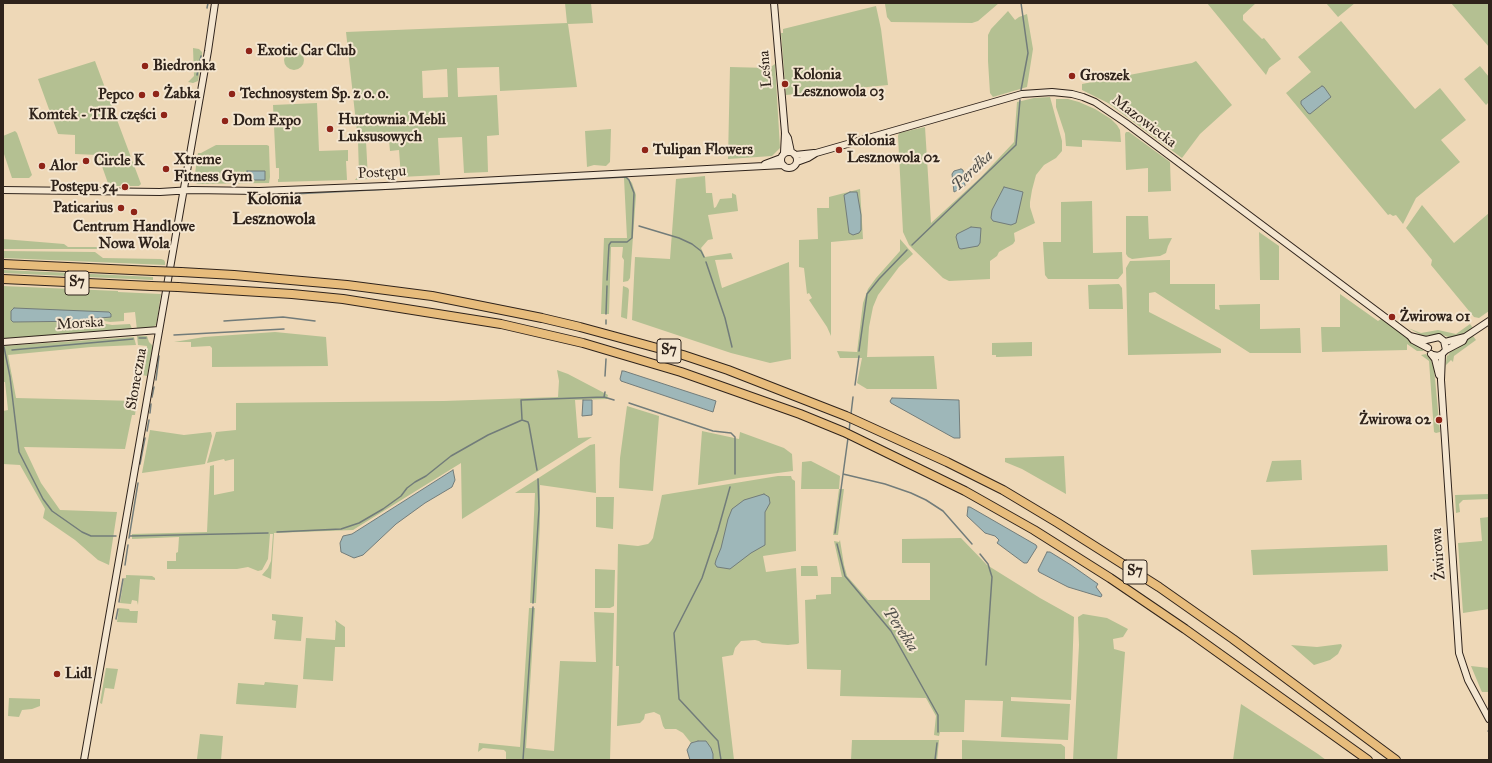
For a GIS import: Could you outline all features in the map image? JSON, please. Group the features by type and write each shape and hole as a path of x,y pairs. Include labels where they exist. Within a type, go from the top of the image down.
{"highway":[{"name":"S7","path":"3,264 234,275 347,285 432,296 580,327 684,355 728,370 850,417 1003,490 1120,562 1233,639 1396,760"},
{"name":"S7","path":"3,279 178,287 292,294 343,299 500,324 583,343 681,372 763,400 847,434 965,491 1034,530 1186,629 1368,760"}],"street":[{"name":"Słoneczna","path":"84,760 215,3"},
{"name":"Leśna","path":"774,3 785,133 783,159"},
{"name":"Mazowiecka","path":"794,156 816,153 1022,94 1052,92 1072,94 1089,99 1126,123 1410,336 1413,340 1428,348 1430,353 1433,355 1438,356 1463,341 1466,337 1489,321"},
{"name":"Leśna","path":"785,133 794,156"},
{"path":"794,156 795,165 791,168 786,167 783,159 794,156"},
{"name":"Postępu","path":"3,190 160,192 183,190 259,191 355,188 762,166 783,159"},
{"name":"Morska","path":"3,342 85,337 159,330"},
{"name":"Mazowiecka","path":"1410,336 1430,340 1439,337 1445,342 1466,337"},
{"path":"1428,348 1430,340"},
{"path":"1444,352 1445,342"},
{"name":"Żwirowa","path":"1444,352 1441,380 1459,653 1468,680 1489,719"},
{"name":"Żwirowa","path":"1433,355 1441,380"}],"green space":[{"path":"565,3 591,3 593,23 568,24 577,87 500,91 499,67 457,68 458,97 497,95 499,135 487,136 488,172 464,173 462,137 438,138 440,175 401,177 399,150 390,151 389,140 366,141 368,179 355,180 359,175 358,141 346,32 567,23","holes":["447,69 448,97 423,98 422,71"]},
{"path":"999,3 978,21 972,23 891,22 887,17 885,4"},
{"path":"1207,3 1256,3 1243,15 1243,20 1262,39 1264,38 1281,59 1269,68 1266,75"},
{"path":"1326,3 1355,3 1338,17"},
{"path":"1451,3 1489,3 1489,47"},
{"path":"876,6 881,29 888,85 786,95 781,33 783,33 783,29"},
{"path":"1008,11 1015,20 1027,14 1033,49 1027,87 993,97 990,93 988,35 991,29"},
{"path":"1341,21 1415,109 1440,88 1466,120 1441,140 1460,162 1416,198 1403,224 1396,215 1388,215 1286,93 1311,72 1298,57"},
{"path":"193,48 199,49 202,52 202,56 198,81 193,83 188,82 194,76"},
{"path":"294,50 301,53 304,60 301,67 294,70 287,67 284,60 287,53"},
{"path":"95,61 141,184 139,186 109,186 98,155 75,154 75,135 58,134 38,79"},
{"path":"1196,61 1232,105 1200,134 1182,158 1108,103 1082,90 1082,84"},
{"path":"775,64 780,148 772,156 728,159 730,67 769,68"},
{"path":"1480,66 1489,77 1489,102 1486,105 1464,79"},
{"path":"1050,97 1062,141 1062,151 1056,158 1044,165 1036,175 1030,202 1035,223 1014,233 1015,241 1013,244 999,252 997,256 990,261 990,279 949,281 943,278 909,245 903,232 899,133 925,127 931,223 981,177 1014,142 1017,102 1034,98"},
{"path":"1056,99 1068,99 1079,102 1095,109 1111,119 1120,130 1121,142 1082,140 1082,147 1066,146 1065,134 1056,107"},
{"path":"317,103 319,151 348,150 348,161 346,161 347,180 278,182 279,168 276,168 273,105"},
{"path":"611,129 610,162 606,166 594,165 587,167 585,131"},
{"path":"15,131 32,175 29,178 12,178 3,151 3,136"},
{"path":"1126,132 1129,132 1170,162 1171,191 1148,192 1148,168 1126,170"},
{"path":"216,145 269,146 269,183 197,184 194,180 198,153 201,153"},
{"path":"626,176 632,183 636,195 630,278 628,281 623,282 623,247 611,247 609,314 601,314 604,238 627,238 624,178"},
{"path":"705,176 706,193 712,193 714,208 720,199 732,198 732,193 736,195 738,211 708,215 713,239 708,240 701,248 705,257 731,253 733,259 715,260 722,288 789,262 791,359 770,363 731,353 632,320 635,257 670,259 676,179"},
{"path":"860,189 863,239 831,242 831,336 827,327 809,300 812,298 809,293 807,294 804,268 799,267 799,240 818,239 817,208 829,208 829,197"},
{"path":"1092,201 1093,253 1122,252 1123,273 1118,279 1048,279 1045,275 1043,242 1061,242 1061,202"},
{"path":"1422,205 1454,243 1489,213 1489,311 1479,318 1474,317 1431,265 1432,260 1406,228"},
{"path":"1126,216 1148,216 1149,239 1172,238 1166,253 1160,256 1132,259 1128,257 1126,254"},
{"path":"1259,232 1279,246 1279,280 1260,280"},
{"path":"3,239 64,244 68,247 100,247 103,249 3,249"},
{"path":"900,239 913,254 899,267 878,295 873,307 869,327 867,357 934,356 937,389 867,389 857,383 862,358 840,358 837,351 857,352 863,303 868,289 900,251"},
{"path":"3,251 95,252 103,258 161,259 164,260 165,265 3,258"},
{"path":"1170,260 1170,284 1215,284 1215,309 1220,310 1219,305 1260,304 1260,329 1300,328 1301,353 1250,353 1155,292 1149,293 1149,312 1221,349 1221,353 1128,355 1126,268 1130,261"},
{"path":"3,270 153,277 153,280 3,273"},
{"path":"1119,284 1122,288 1123,309 1089,309 1088,285"},
{"path":"3,286 161,294 156,325 153,327 137,330 135,312 124,313 124,321 110,322 93,319 110,318 12,322 90,321 112,325 130,324 132,329 3,340"},
{"path":"623,286 629,290 627,319 621,317"},
{"path":"1340,294 1378,321 1383,319 1424,351 1417,351 1407,344 1407,350 1322,352 1321,327 1340,327"},
{"path":"1470,324 1473,328 1463,334 1451,338 1440,334 1423,336 1408,328 1421,333 1438,330 1456,334"},
{"path":"275,332 326,337 328,366 212,367 212,348 210,346 191,347 191,342 174,342 204,337"},
{"path":"137,336 147,336 149,342 153,346 147,376 142,375 147,346 138,345"},
{"path":"1473,336 1476,340 1454,356 1453,362 1451,360 1446,365 1445,370 1447,355 1448,356 1450,352 1458,348 1457,346"},
{"path":"134,337 136,345 91,347 8,355 16,398 137,401 135,415 132,415 125,449 24,447 41,483 60,510 117,512 109,565 98,560 75,540 43,518 45,509 20,465 3,464 3,411 8,410 5,382 3,382 3,346"},
{"path":"1032,342 1032,356 996,357 996,355 992,355 992,343"},
{"path":"1426,354 1431,360 1434,368 1440,432 1436,433 1434,432 1429,361 1421,355"},
{"path":"557,370 568,374 608,395 607,399 575,400 578,438 592,437 462,519 461,463 353,530 274,533 271,579 262,575 268,568 271,561 273,534 270,534 268,559 262,570 258,571 248,567 237,569 167,569 167,561 176,561 179,537 132,539 132,534 207,532 210,466 214,465 214,495 234,491 234,459 225,461 224,459 207,463 216,432 236,430 236,403 444,401 558,397 559,381"},
{"path":"627,406 659,416 653,491 619,488 620,458"},
{"path":"150,430 184,435 211,432 212,436 205,464 142,473"},
{"path":"702,431 739,439 740,432 784,448 792,454 793,471 698,485"},
{"path":"595,444 596,493 540,485 540,523 536,603 530,603 535,493 515,493 590,445"},
{"path":"1064,456 1066,494 1022,469 1005,462 1005,458"},
{"path":"1301,460 1302,480 1266,482 1272,461"},
{"path":"811,461 840,476 839,489 801,489 802,462"},
{"path":"778,476 791,476 795,481 796,551 763,556 766,572 796,568 799,643 788,645 762,643 755,640 741,641 735,648 733,655 722,657 734,760 713,760 713,754 698,741 691,743 683,733 676,729 665,729 660,715 654,712 645,714 644,719 640,723 617,726 619,666 616,666 618,544 638,546 648,544 651,541 653,538 662,495"},
{"path":"839,489 844,489 838,535 833,535"},
{"path":"1489,494 1489,499 1463,500 1459,504 1460,512 1456,513 1455,495"},
{"path":"596,497 614,497 613,529 596,527"},
{"path":"1489,517 1489,609 1463,613 1458,543 1482,541 1480,518"},
{"path":"961,538 987,565 1074,617 1071,700 1011,697 1011,701 1070,704 1068,740 1001,737 1003,701 965,700 964,732 940,732 939,736 934,735 936,716 926,698 840,696 841,670 807,669 805,600 816,599 816,595 831,594 831,577 842,577 834,541 839,542 840,540 847,576 868,600 930,600 930,563 902,563 902,539"},
{"path":"1387,545 1388,571 1253,575 1251,550"},
{"path":"801,566 817,566 818,576 801,576"},
{"path":"595,569 615,570 614,606 610,608 595,608"},
{"path":"126,575 152,576 155,578 155,580 140,579 138,605 137,601 132,600 131,604 120,603 124,578 126,578"},
{"path":"119,608 129,609 130,611 138,611 137,623 117,622"},
{"path":"529,608 535,608 526,748 554,751 560,661 596,662 594,612 614,613 610,760 506,760 506,752 504,750 483,748 478,752 479,743 520,747"},
{"path":"272,614 303,617 301,641 274,639 276,621 272,620"},
{"path":"1083,614 1107,618 1128,629 1123,637 1113,639 1114,649 1125,652 1117,760 1073,760 1079,645 1078,617"},
{"path":"335,620 345,627 345,647 335,647 333,681 303,679 306,638 335,640"},
{"path":"1341,644 1342,646 1338,654 1330,660 1314,665 1291,645 1317,647"},
{"path":"1471,666 1489,668 1489,692 1482,692"},
{"path":"106,668 118,669 114,689 105,688 102,704 100,703"},
{"path":"265,682 298,685 296,708 236,704 238,683 264,685"},
{"path":"9,698 40,699 40,706 22,710 19,717 8,716"},
{"path":"1241,704 1318,754 1326,760 1233,760"},
{"path":"200,734 223,736 221,760 197,759"},
{"path":"852,740 939,740 937,760 851,760"},
{"path":"962,740 1061,744 1065,747 1065,760 962,760"}],"water":[{"path":"1322,86 1331,97 1310,114 1301,104 1301,101"},
{"path":"961,169 963,170 965,186 954,192 952,174 954,171"},
{"path":"247,171 265,171 265,180 247,180"},
{"path":"1004,187 1023,192 1016,223 1011,225 993,221 991,218 992,210"},
{"path":"850,192 857,192 861,215 861,230 859,233 853,235 849,233 844,195"},
{"path":"971,227 981,228 980,243 978,246 961,249 959,248 956,237 957,234"},
{"path":"14,308 109,312 111,317 90,319 90,321 13,322 11,320 11,311"},
{"path":"622,371 716,401 713,412 621,381"},
{"path":"892,398 959,400 960,438 954,438 891,403 890,401"},
{"path":"583,400 592,400 592,415 582,416"},
{"path":"453,470 455,480 452,487 425,503 396,524 363,555 354,558 341,552 340,543 343,536 352,534"},
{"path":"764,494 769,497 770,503 765,512 765,545 751,553 730,569 717,567 715,564 716,560 732,509 744,500"},
{"path":"968,507 1036,545 1037,547 1027,563 1024,563 997,543 999,540 995,536 985,533 967,516"},
{"path":"1047,552 1050,552 1071,565 1098,584 1096,587 1102,595 1101,597 1068,587 1039,572 1038,570"},
{"path":"706,741 711,748 713,760 690,760 687,750 691,743"}],"waterway":[{"path":"207,8 208,3"},
{"name":"Perełka","path":"1021,3 1028,53 1021,90"},
{"path":"197,75 201,56"},
{"name":"Perełka","path":"912,245 1016,145 1020,100"},
{"path":"293,194 626,177 629,180 634,193 632,238 627,242 611,242 609,245 607,280"},
{"path":"639,226 679,238 692,244 701,251 704,257"},
{"name":"Perełka","path":"859,351 867,294 879,279 907,250"},
{"path":"706,262 725,318 732,347"},
{"path":"606,314 607,286"},
{"path":"224,321 283,317 315,321"},
{"path":"174,335 284,329"},
{"path":"139,338 146,338"},
{"path":"12,350 133,339"},
{"path":"4,347 10,377 19,452 43,499 52,511 82,532 91,536 116,536"},
{"path":"156,380 159,356"},
{"name":"Perełka","path":"855,385 859,356"},
{"path":"605,376 606,359"},
{"path":"152,397 154,387"},
{"path":"522,419 521,400 604,397 605,392"},
{"path":"604,397 614,400"},
{"name":"Perełka","path":"851,414 853,397"},
{"path":"629,403 713,431 731,433 735,437 735,474"},
{"path":"150,413 151,404"},
{"path":"147,431 149,420"},
{"path":"277,532 341,529 359,523 383,509 401,496 407,488 426,476 451,456 488,435 522,420 528,422 529,425 537,470"},
{"name":"Perełka","path":"849,432 850,422"},
{"path":"140,464 145,438"},
{"name":"Perełka","path":"835,533 848,438"},
{"path":"843,474 885,484 926,500 943,511 972,544"},
{"path":"533,603 539,509 538,479"},
{"path":"129,538 138,483"},
{"path":"721,760 718,741 679,699 674,633 702,578 730,487"},
{"path":"130,536 268,533"},
{"name":"Perełka","path":"837,544 845,576 891,631 938,715 938,732"},
{"path":"125,565 128,545"},
{"path":"980,554 988,564 992,577 986,665"},
{"path":"119,602 123,579"},
{"path":"523,760 533,607"},
{"path":"116,619 118,609"},
{"name":"Perełka","path":"935,760 937,743"}],"place":[{"name":"Exotic Car Club","path":"249,51"},
{"name":"Biedronka","path":"145,66"},
{"name":"Groszek","path":"1072,76"},
{"name":"Kolonia Lesznowola 03","path":"785,84"},
{"name":"Żabka","path":"156,94"},
{"name":"Technosystem Sp. z o. o.","path":"232,94"},
{"name":"Pepco","path":"142,95"},
{"name":"Komtek - TIR części","path":"164,115"},
{"name":"Dom Expo","path":"225,121"},
{"name":"Hurtownia Mebli Luksusowych","path":"330,129"},
{"name":"Tulipan Flowers","path":"645,150"},
{"name":"Kolonia Lesznowola 02","path":"839,150"},
{"name":"Circle K","path":"86,161"},
{"name":"Alor","path":"42,166"},
{"name":"Xtreme Fitness Gym","path":"166,169"},
{"name":"Postępu 54","path":"125,187"},
{"name":"Paticarius","path":"121,208"},
{"name":"Centrum Handlowe Nowa Wola","path":"134,212"},
{"name":"Żwirowa 01","path":"1392,317"},
{"name":"Żwirowa 02","path":"1439,420"},
{"name":"Lidl","path":"57,674"}],"district":[{"name":"Kolonia Lesznowola","path":"274,210"}]}
